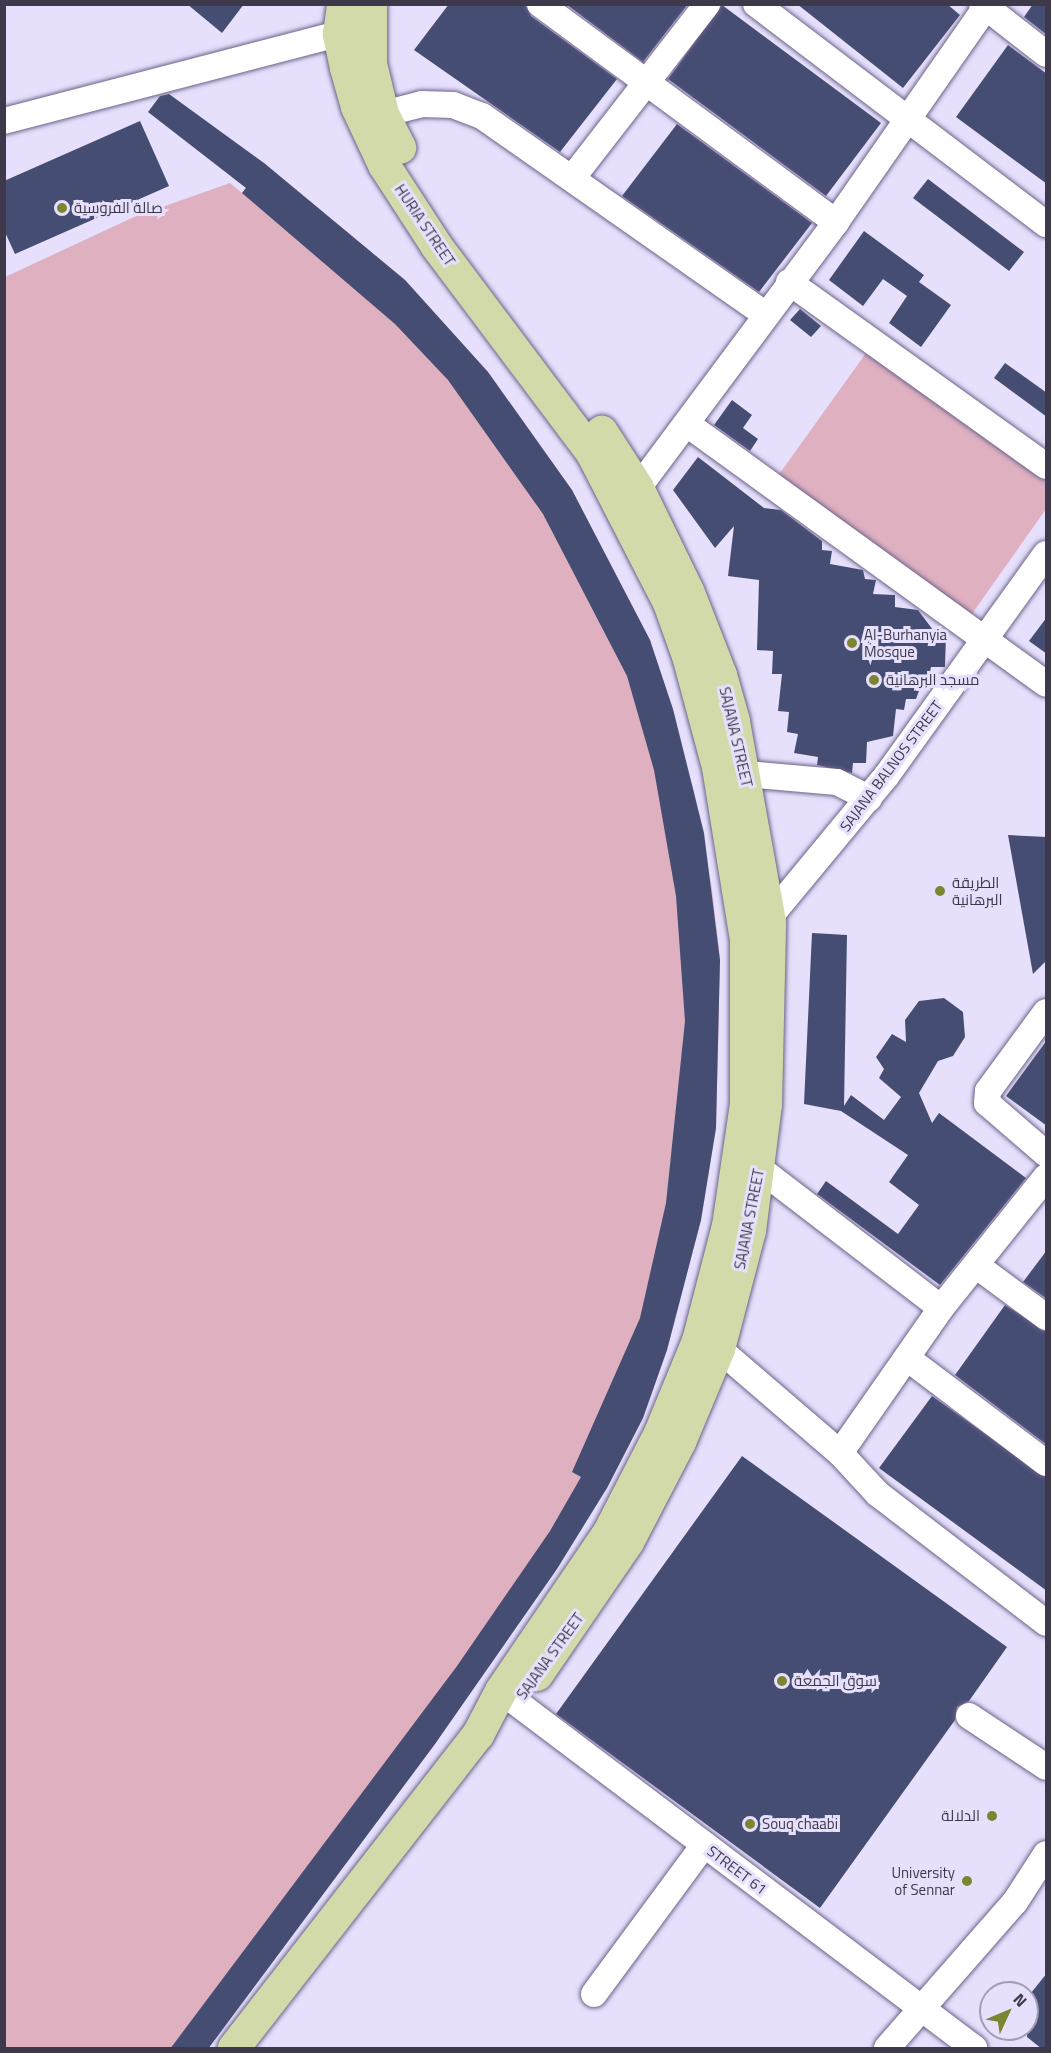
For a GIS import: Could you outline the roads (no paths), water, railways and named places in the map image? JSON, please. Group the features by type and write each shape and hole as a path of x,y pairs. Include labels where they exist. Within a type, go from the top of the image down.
{"main road":[{"name":"HURIA STREET","path":"371,4 371,64 383,114 428,200 576,410"},
{"name":"HURIA STREET","path":"341,19 357,107 384,165 436,245 576,410"},
{"name":"SAJANA STREET","path":"234,2049 628,1542 680,1442 719,1349 750,1231 760,1169 770,1019 758,931 746,774 705,630 638,488 576,410"},
{"name":"SAJANA STREET","path":"509,1697 609,1532 660,1432 698,1341 728,1226 746,1104 758,931 718,766 688,656 576,410"}],"street":[{"path":"540,4 647,86 836,222"},
{"path":"573,177 647,86 707,4"},
{"path":"756,4 1047,224"},
{"path":"638,488 789,282 836,222 985,6 1047,54"},
{"path":"4,121 341,19"},
{"path":"383,114 422,104 453,105 482,116 573,177 766,315"},
{"path":"789,282 1047,466"},
{"path":"687,424 1047,684"},
{"name":"SAJANA BALNOS STREET","path":"758,931 869,798 1047,554"},
{"path":"746,774 837,782 869,798"},
{"path":"1047,1012 988,1091 987,1103 1047,1154"},
{"path":"760,1169 941,1308"},
{"path":"840,1453 941,1308 1047,1177"},
{"path":"977,1266 1047,1317"},
{"path":"719,1349 840,1453 878,1494 1047,1623"},
{"path":"907,1358 1047,1463"},
{"name":"STREET 61","path":"509,1697 974,2049"},
{"path":"969,1716 1047,1767"},
{"path":"594,1994 704,1845"},
{"path":"887,2049 918,2008 1015,1902 1047,1854"}],"place":[{"name":"صالة الفروسية","path":"62,208"},
{"name":"Al-Burhanyia Mosque","path":"852,643"},
{"name":"مسجد البرهانية","path":"874,680"},
{"name":"الطريقة البرهانية","path":"940,891"},
{"name":"سوق الجمعة","path":"782,1681"},
{"name":"الدلالة","path":"992,1816"},
{"name":"Souq chaabi","path":"750,1824"},
{"name":"University of Sennar","path":"967,1881"}]}
